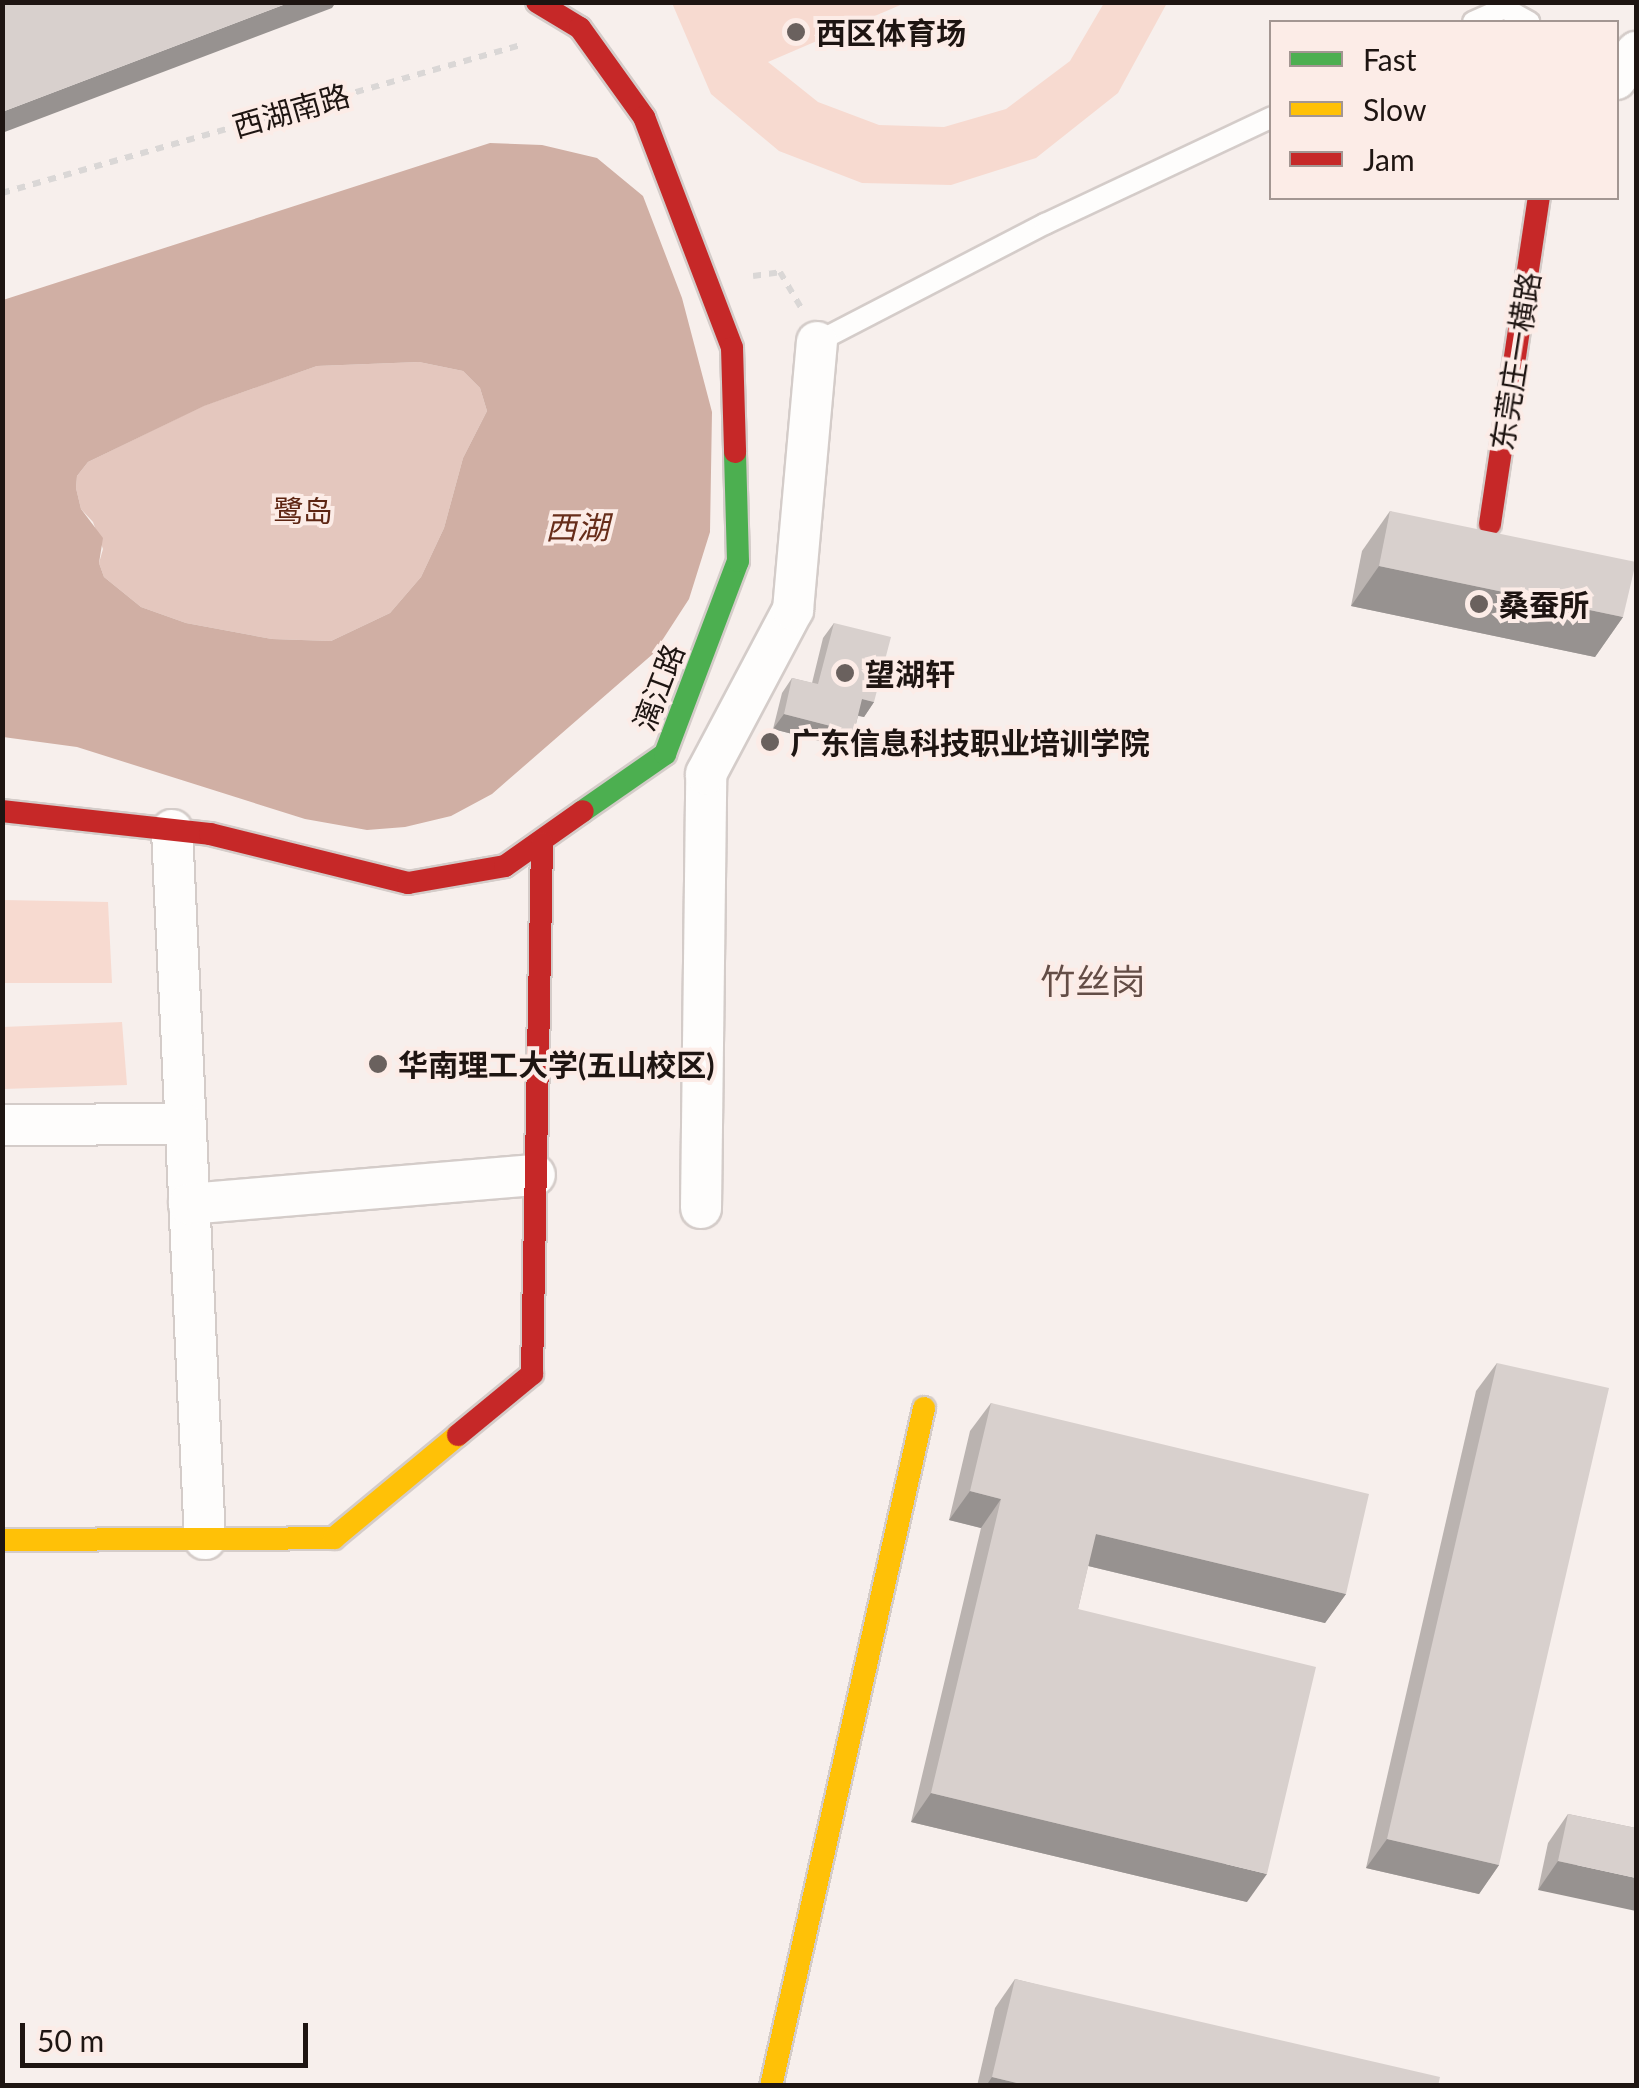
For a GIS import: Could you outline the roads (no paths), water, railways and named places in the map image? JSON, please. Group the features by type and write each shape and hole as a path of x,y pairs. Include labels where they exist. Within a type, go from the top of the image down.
{"street":[{"name":"漓江路","path":"2,811 210,834 408,883 505,866 665,754 738,561 732,348 644,116 580,28 537,2"},
{"path":"1619,74 1636,49"},
{"name":"东莞庄一横路","path":"1490,524 1539,200"},
{"path":"701,1208 706,774 792,610 818,342"},
{"path":"172,830 205,1538"},
{"path":"2,1540 334,1538 532,1374 542,843"},
{"path":"2,1125 185,1124"},
{"path":"189,1204 536,1175"},
{"path":"770,2086 924,1408"}],"lane":[{"path":"1478,20 1504,8 1525,20"},
{"path":"818,342 1045,224 1269,118"}],"water":[{"name":"西湖","path":"490,143 542,145 597,158 643,196 682,298 712,412 710,532 689,599 654,653 492,794 451,816 405,827 367,830 305,819 77,747 3,737 3,300","holes":["419,362 463,371 480,388 487,411 463,458 444,528 421,577 390,613 331,641 272,639 186,623 141,607 104,577 99,563 103,538 81,509 76,488 77,476 88,462 204,406 317,366"]}],"place":[{"name":"西区体育场","path":"796,32"},
{"name":"桑蚕所","path":"1479,604"},
{"name":"望湖轩","path":"845,673"},
{"name":"广东信息科技职业培训学院","path":"770,742"},
{"name":"华南理工大学(五山校区)","path":"378,1064"}],"district":[{"name":"竹丝岗","path":"1093,980"}],"park label":[{"name":"鹭岛","path":"303,510"}]}
